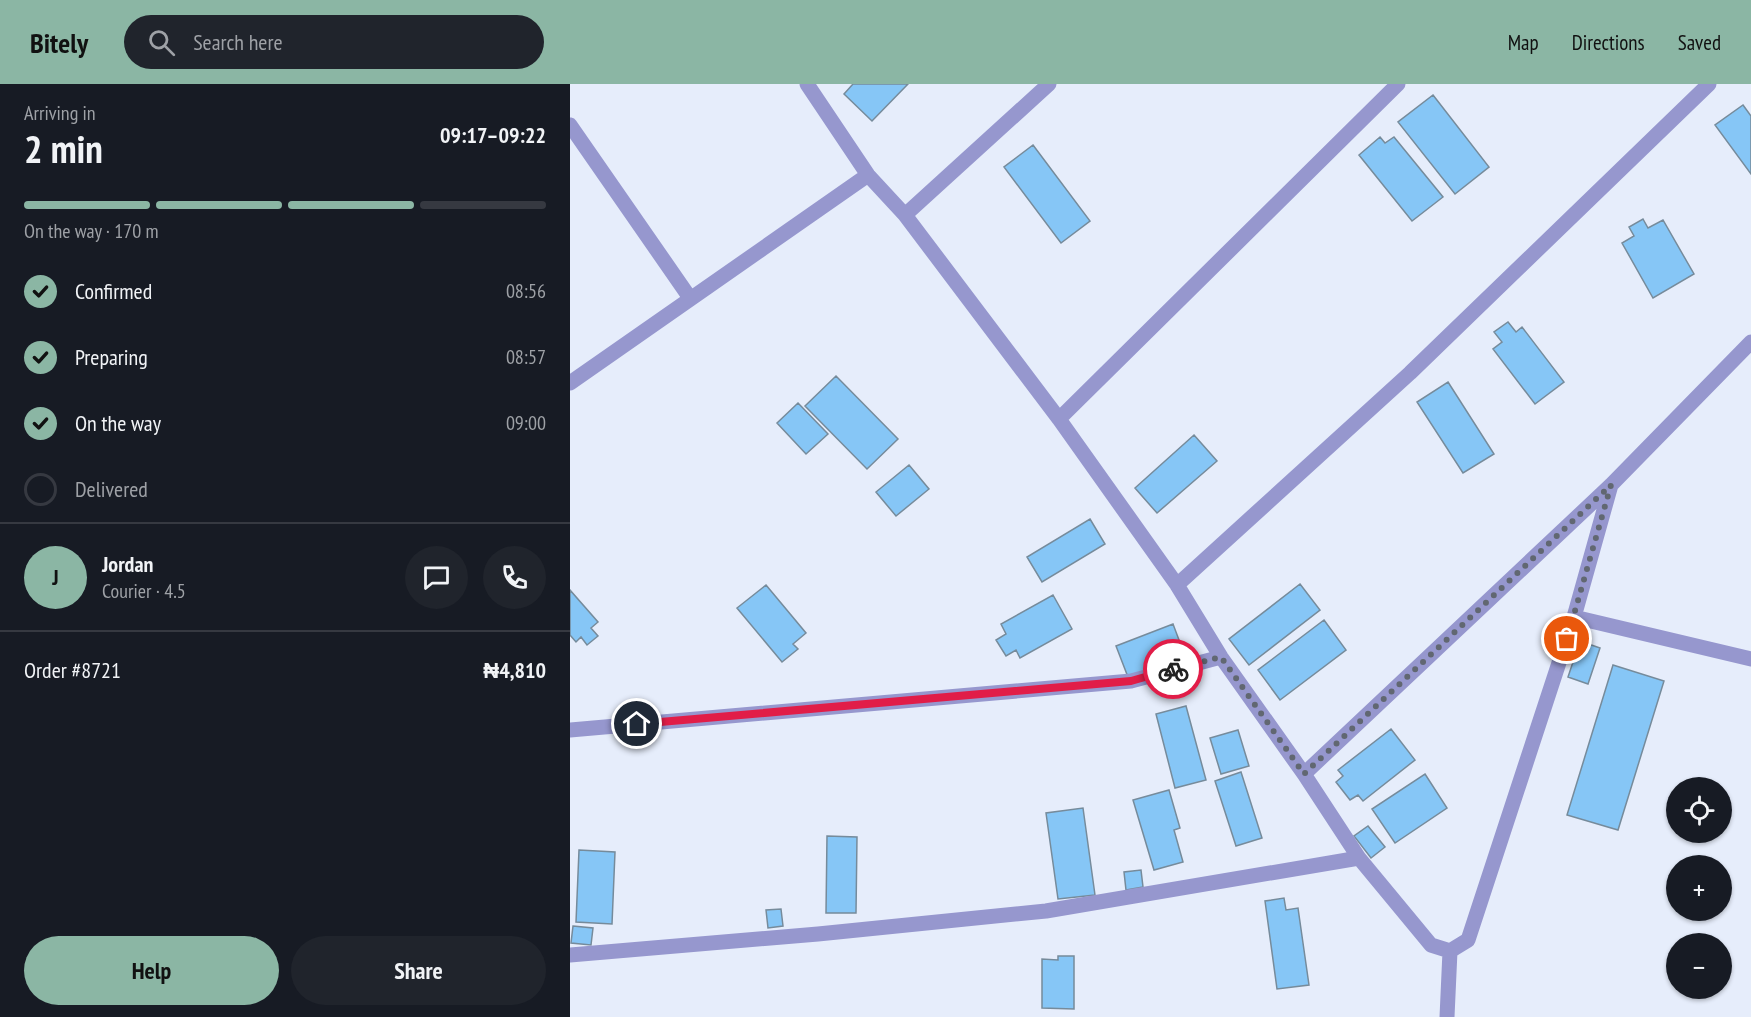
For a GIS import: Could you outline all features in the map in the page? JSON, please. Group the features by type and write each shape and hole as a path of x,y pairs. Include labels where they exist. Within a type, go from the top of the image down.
{"street":[{"path":"807,84 868,175 905,215 1059,419 1177,585 1221,657 1304,774 1359,858 1431,945 1450,951 1468,940 1574,617 1611,485"},
{"path":"905,215 1049,84"},
{"path":"1059,419 1398,84"},
{"path":"1177,585 1410,373 1709,84"},
{"path":"570,124 690,298"},
{"path":"570,383 868,175"},
{"path":"1304,774 1611,485 1751,342"},
{"path":"1574,617 1751,659"},
{"path":"570,730 1131,681 1221,657"},
{"path":"570,955 818,934 1046,911 1359,858"},
{"path":"1447,1017 1450,951"}],"building":[{"path":"853,84 908,84 872,121 844,94"},
{"path":"1433,95 1489,167 1455,194 1398,122"},
{"path":"1743,105 1751,116 1751,174 1715,125"},
{"path":"1380,137 1385,143 1394,137 1443,197 1412,221 1359,155"},
{"path":"1033,145 1090,221 1061,243 1004,167"},
{"path":"1643,219 1648,228 1663,220 1694,274 1653,298 1622,243 1634,236 1629,227"},
{"path":"1508,322 1516,332 1522,327 1564,382 1535,404 1493,349 1502,342 1494,332"},
{"path":"836,376 898,439 867,469 805,406"},
{"path":"1448,382 1494,454 1463,473 1417,402"},
{"path":"798,403 828,434 806,454 777,423"},
{"path":"1194,435 1217,461 1157,513 1135,488"},
{"path":"909,465 929,489 896,516 876,492"},
{"path":"1090,519 1105,544 1042,582 1027,557"},
{"path":"1300,584 1320,610 1249,665 1229,639"},
{"path":"766,585 806,633 793,644 798,649 782,662 737,608"},
{"path":"570,590 598,622 591,628 598,636 587,645 581,637 576,642 570,635"},
{"path":"1053,595 1072,629 1020,658 1016,650 1006,656 996,640 1006,634 1001,624"},
{"path":"1324,620 1346,650 1280,700 1258,670"},
{"path":"1173,624 1185,656 1161,665 1162,669 1128,677 1116,646"},
{"path":"1580,641 1600,648 1588,684 1568,677"},
{"path":"1613,665 1664,681 1618,830 1567,815"},
{"path":"1186,706 1206,780 1175,788 1156,714"},
{"path":"1391,729 1415,760 1363,801 1358,795 1350,800 1336,782 1343,776 1338,770"},
{"path":"1238,730 1249,766 1221,774 1210,738"},
{"path":"1241,772 1262,838 1236,846 1215,781"},
{"path":"1425,774 1447,808 1395,843 1372,809"},
{"path":"1169,790 1180,828 1174,830 1183,862 1154,870 1133,800"},
{"path":"1083,808 1095,895 1058,899 1046,813"},
{"path":"1368,826 1385,847 1371,858 1354,836"},
{"path":"827,836 857,837 856,913 826,913"},
{"path":"579,850 615,852 612,924 576,922"},
{"path":"1141,870 1143,887 1126,890 1124,872"},
{"path":"1284,898 1286,910 1298,908 1309,985 1277,989 1265,901"},
{"path":"781,909 783,926 768,928 766,910"},
{"path":"573,926 593,928 591,945 571,943"},
{"path":"1058,956 1074,956 1074,1009 1042,1008 1042,959 1058,960"}],"way so far":[{"path":"1173,669 1221,657 1304,774 1611,485 1567,639"}],"route":[{"path":"637,724 1131,681 1173,669"}]}
